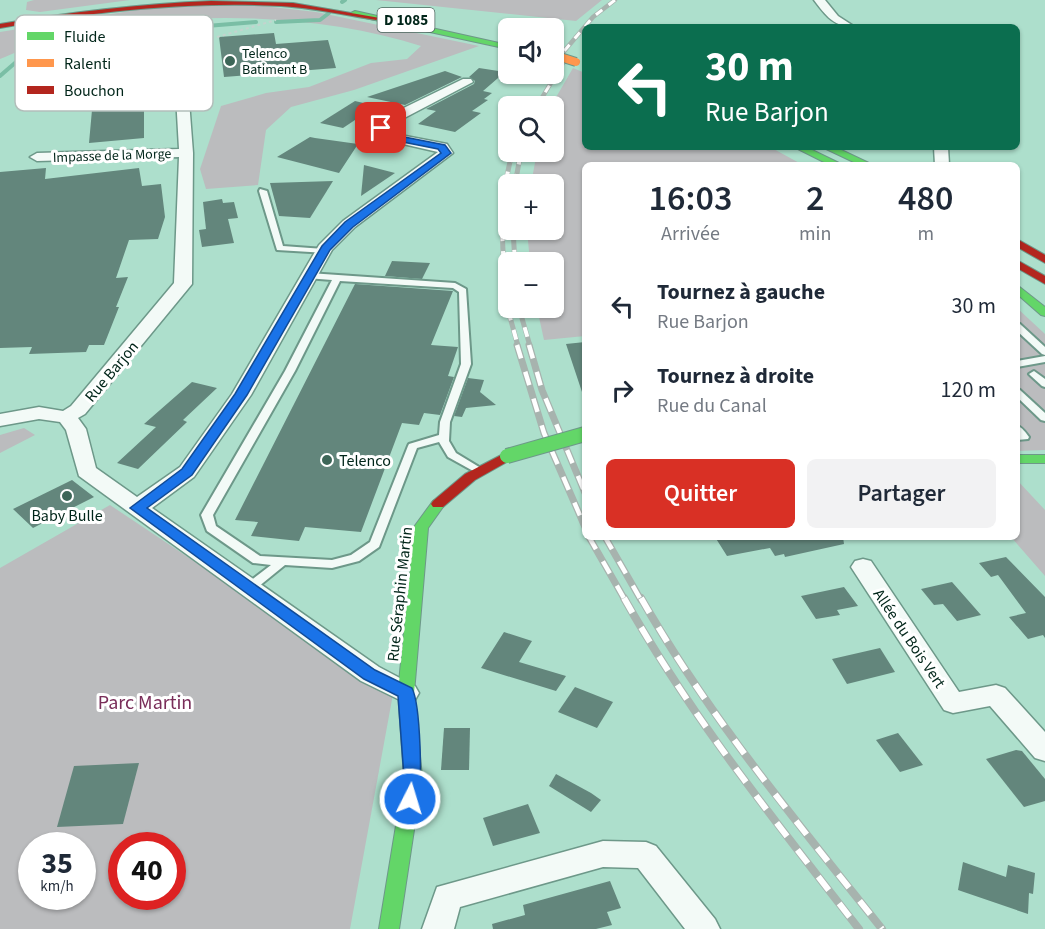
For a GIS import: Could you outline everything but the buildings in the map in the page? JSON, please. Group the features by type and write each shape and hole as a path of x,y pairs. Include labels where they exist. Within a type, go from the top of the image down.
{"main road":[{"path":"49,15 166,0"},
{"name":"D 1085","path":"286,0 498,43"},
{"name":"D 1085","path":"303,0 498,43"},
{"path":"68,15 118,7 217,1 284,4 376,18"},
{"path":"1,10 4,17 15,18"},
{"path":"0,26 15,24"},
{"path":"564,60 580,65"},
{"path":"792,150 818,162"},
{"path":"806,150 832,162"},
{"path":"834,150 861,162"},
{"path":"1020,244 1045,260"},
{"path":"1020,265 1045,280"},
{"path":"1020,274 1045,290"},
{"path":"1020,291 1045,313"},
{"name":"Rue Séraphin Martin","path":"389,929 413,777 406,693 421,527 432,508 458,484 479,470 507,456 582,435"},
{"path":"1020,459 1045,459"}],"street":[{"path":"820,0 834,18 844,24"},
{"path":"137,508 187,472 241,395 324,251 349,224 446,153 442,147 386,136 382,133 382,124 467,82"},
{"name":"Rue Barjon","path":"66,417 78,410 183,284 186,153 183,111"},
{"name":"Impasse de la Morge","path":"37,157 186,153"},
{"path":"0,420 39,413 66,417 76,429 86,471 370,674 406,693"},
{"name":"Allée du Bois Vert","path":"863,567 953,703 996,695 1045,750"},
{"path":"438,929 448,897 603,854 646,855 704,929"}],"lane":[{"path":"263,191 280,248 324,251"},
{"path":"309,276 455,286 463,291 466,364 445,422 444,436 452,455 479,470"},
{"path":"338,277 290,370 207,515 211,528 257,560 332,564 355,558 375,544 413,446 444,436"},
{"path":"1020,329 1045,352"},
{"path":"1020,363 1045,359"},
{"path":"1034,374 1045,384"},
{"path":"1020,395 1045,418"},
{"path":"249,588 282,562"}],"path":[{"path":"213,38 276,20"}],"green space":[{"path":"34,0 130,0 40,12 26,10 27,2"},
{"path":"376,0 602,0 576,21"},
{"path":"244,4 316,12 479,46 354,90 291,107 266,130 258,185 206,189 200,169 221,106 266,93 309,87 371,63 407,59 421,46 377,34 283,20 213,18 213,15 105,15 161,6"},
{"path":"15,30 15,53 0,59 0,32"},
{"path":"573,68 582,72 582,150 776,150 798,162 582,162 582,336 544,340 539,318 564,318 564,252 529,252 528,240 564,240 564,174 533,174 535,162 564,162 564,96 557,96"},
{"path":"1020,311 1045,334 1045,450 1020,451"},
{"path":"24,428 35,435 0,453 0,435"},
{"path":"1020,483 1045,510 1045,576 1014,540 1020,540"},
{"name":"Parc Martin","path":"110,505 393,694 350,929 0,929 0,568"}],"waterway":[{"path":"276,22 320,20 329,13"},
{"path":"213,25 256,22"},
{"path":"0,76 15,63"}],"railway":[{"path":"587,24 615,0"},
{"path":"564,51 582,30"},
{"path":"543,96 566,58"},
{"path":"510,162 504,190 502,227 505,299 518,346"},
{"path":"517,174 519,162"},
{"path":"514,240 514,252"},
{"path":"522,318 530,346"},
{"path":"517,345 544,433 582,520"},
{"path":"529,345 542,390 582,486"},
{"path":"591,540 625,600"},
{"path":"607,540 641,600"},
{"path":"624,598 677,685 706,727 859,929"},
{"path":"641,598 667,642 725,727 786,809 882,929"}],"traffic: fast":[{"path":"355,13 498,45"},
{"path":"806,150 832,162"},
{"path":"834,150 861,162"},
{"path":"1020,291 1045,313"},
{"path":"507,456 582,435"},
{"path":"1020,459 1045,459"},
{"path":"389,929 413,777 406,693 421,527 438,504"}],"traffic: jam":[{"path":"70,15 140,7 246,3 293,5 376,18"},
{"path":"0,26 15,24"},
{"path":"1020,244 1045,260"},
{"path":"1020,265 1045,281"},
{"path":"438,504 470,477 507,456"}],"traffic: slow":[{"path":"564,58 576,62"}],"place":[{"name":"Telenco Batiment B","path":"230,61"},
{"name":"Telenco","path":"327,460"},
{"name":"Baby Bulle","path":"67,496"}],"route":[{"path":"381,128 382,133 386,136 442,147 447,151 416,177 349,224 326,248 241,395 187,472 137,508 370,674 406,693 413,777 410,799"}]}
